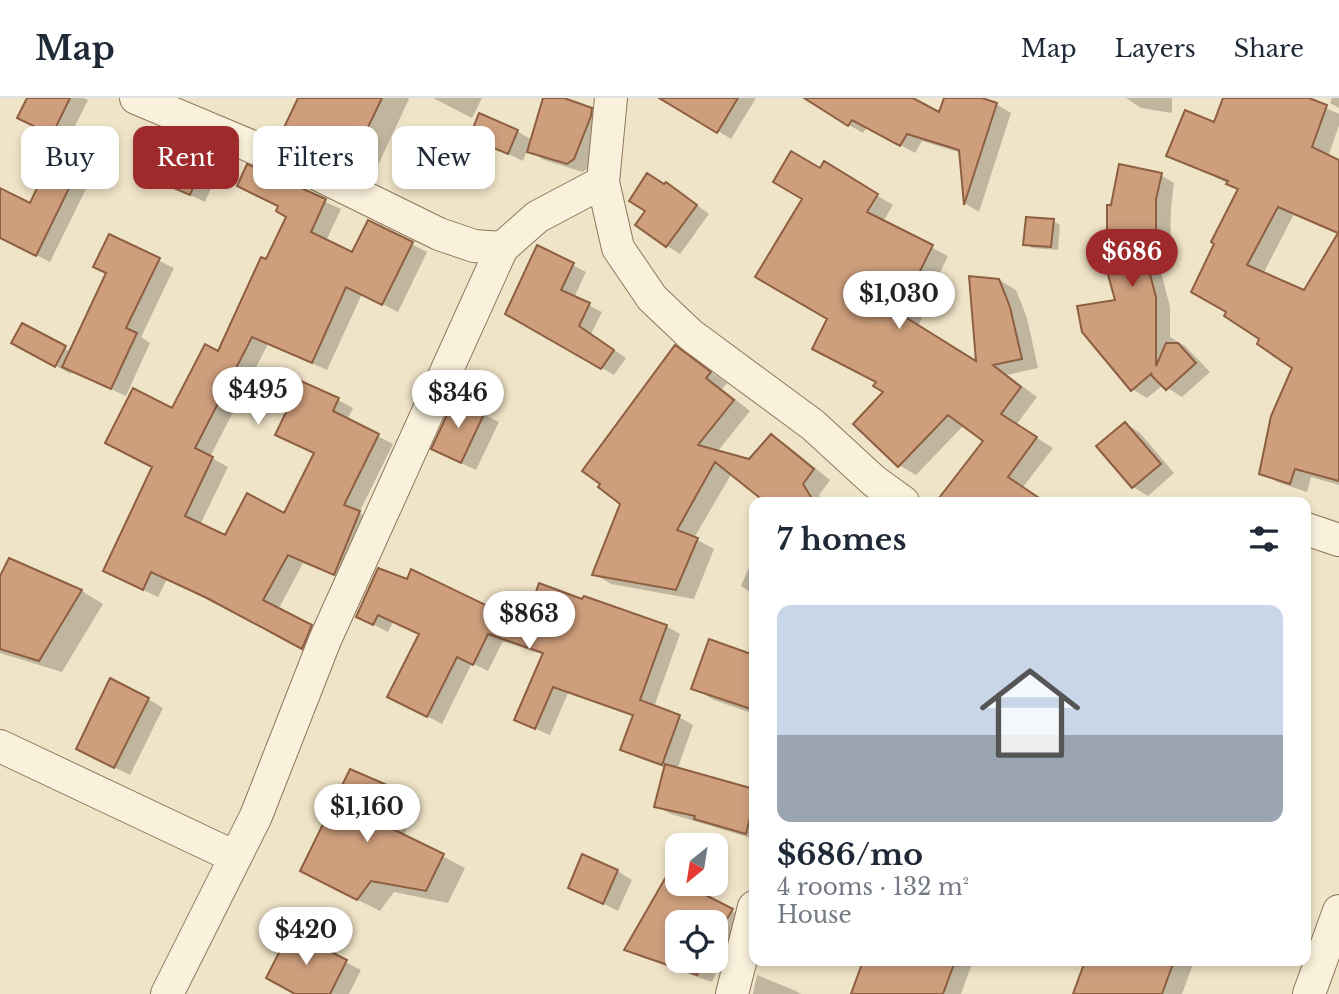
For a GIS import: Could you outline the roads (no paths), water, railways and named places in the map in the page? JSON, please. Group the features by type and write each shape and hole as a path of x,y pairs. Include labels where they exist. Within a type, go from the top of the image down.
{"street":[{"path":"136,98 315,173 439,234 474,246 502,248"},
{"path":"611,98 603,182 618,248 652,298 711,351 813,425 871,492"},
{"path":"167,994 256,816 325,639 502,248 537,216 603,182"},
{"path":"1311,531 1339,540"},
{"path":"0,746 235,858"},
{"path":"1309,994 1339,911"},
{"path":"732,994 749,927"}]}
